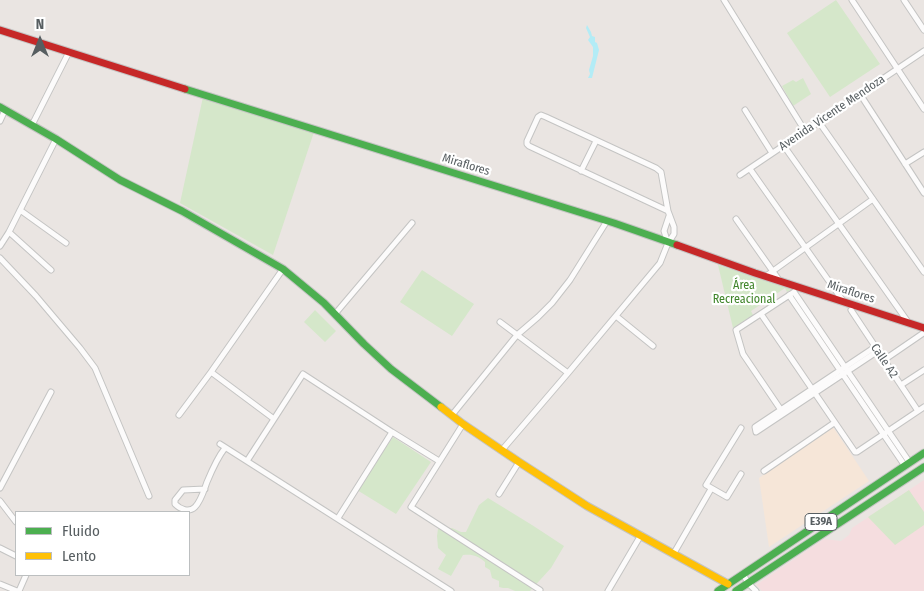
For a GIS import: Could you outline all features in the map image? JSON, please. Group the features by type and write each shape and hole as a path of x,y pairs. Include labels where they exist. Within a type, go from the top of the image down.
{"street":[{"path":"724,0 804,131"},
{"path":"852,0 924,109"},
{"path":"904,0 924,30"},
{"name":"Miraflores","path":"0,30 607,221 766,276 908,322 923,331"},
{"name":"Avenida Vicente Mendoza","path":"740,175 924,51"},
{"path":"32,125 68,52"},
{"path":"860,94 924,192"},
{"path":"0,121 3,109 56,139 120,180 182,211 283,270 315,295 376,356 463,424 587,506 728,584"},
{"path":"745,110 772,153"},
{"path":"502,450 660,263 674,234 660,172 656,168 541,115 538,116 527,140 529,146 668,214"},
{"path":"819,122 924,272"},
{"path":"0,246 56,139"},
{"path":"581,171 596,141"},
{"path":"784,146 908,322"},
{"path":"905,164 924,152"},
{"path":"750,169 844,302"},
{"path":"766,276 873,199"},
{"path":"20,210 66,242"},
{"path":"668,214 664,231 668,243"},
{"path":"736,219 779,280"},
{"path":"452,415 517,334 538,317 570,280 607,221"},
{"path":"335,314 412,223"},
{"path":"9,232 51,270"},
{"path":"0,258 36,296 95,368 149,496"},
{"path":"179,415 283,270"},
{"path":"782,411 743,354 736,330 794,292 907,464"},
{"name":"Calle A2","path":"851,310 918,411"},
{"path":"761,314 854,452 924,407"},
{"path":"616,316 653,346"},
{"path":"500,322 568,373"},
{"path":"884,360 923,331"},
{"path":"782,411 755,426 756,432 812,390 876,349"},
{"path":"901,386 924,370"},
{"path":"211,372 274,419"},
{"path":"247,461 303,374 439,461"},
{"path":"0,488 51,392"},
{"path":"764,471 834,423"},
{"path":"463,424 411,507 540,590"},
{"path":"741,428 706,485 727,497 741,474"},
{"path":"338,518 392,432"},
{"path":"205,488 183,490 175,500 175,504 184,510 194,508 205,488 223,446 452,591"},
{"name":"E39A","path":"718,591 924,454"},
{"path":"499,494 519,462"},
{"name":"E39A","path":"736,591 924,467"},
{"path":"674,553 711,489"},
{"path":"0,501 15,521"},
{"path":"850,503 858,511"},
{"path":"608,591 641,535"},
{"path":"0,548 15,556"},
{"path":"743,574 756,591"},
{"path":"0,584 18,591 26,576"}],"shaded area":[{"path":"833,427 869,481 769,547 759,478"},
{"path":"924,480 924,591 762,591 756,585 824,539 841,541 849,535 852,528"}],"green space":[{"path":"836,0 880,64 830,97 787,33"},
{"path":"803,78 811,94 793,106 782,86 793,80 796,82"},
{"path":"203,97 314,132 273,255 180,203"},
{"name":"Área Recreacional","path":"718,265 793,289 787,292 785,288 751,311 753,315 733,328"},
{"path":"422,270 474,304 452,336 400,302"},
{"path":"315,310 336,331 325,342 304,322"},
{"path":"393,437 431,462 396,514 357,490"},
{"path":"909,490 924,512 924,525 895,545 868,517"},
{"path":"488,498 564,546 551,568 530,591 515,591 499,587 499,581 492,578 490,570 485,567 485,562 473,555 463,555 451,576 438,569 446,555 438,548 438,529 452,528 466,532 479,505"}],"water":[{"path":"587,25 592,36 595,37 599,50 592,78 588,78 593,47 588,40 590,37 586,28"}],"traffic: fast":[{"path":"185,89 614,223 677,245"},
{"path":"0,107 56,139 120,180 182,211 283,269 324,303 391,369 441,407"},
{"path":"718,591 924,453"},
{"path":"736,591 924,467"}],"traffic: slow":[{"path":"441,407 519,462 587,506 728,584"}],"traffic: jam":[{"path":"0,30 185,89"},
{"path":"677,245 755,273 924,328"}]}
